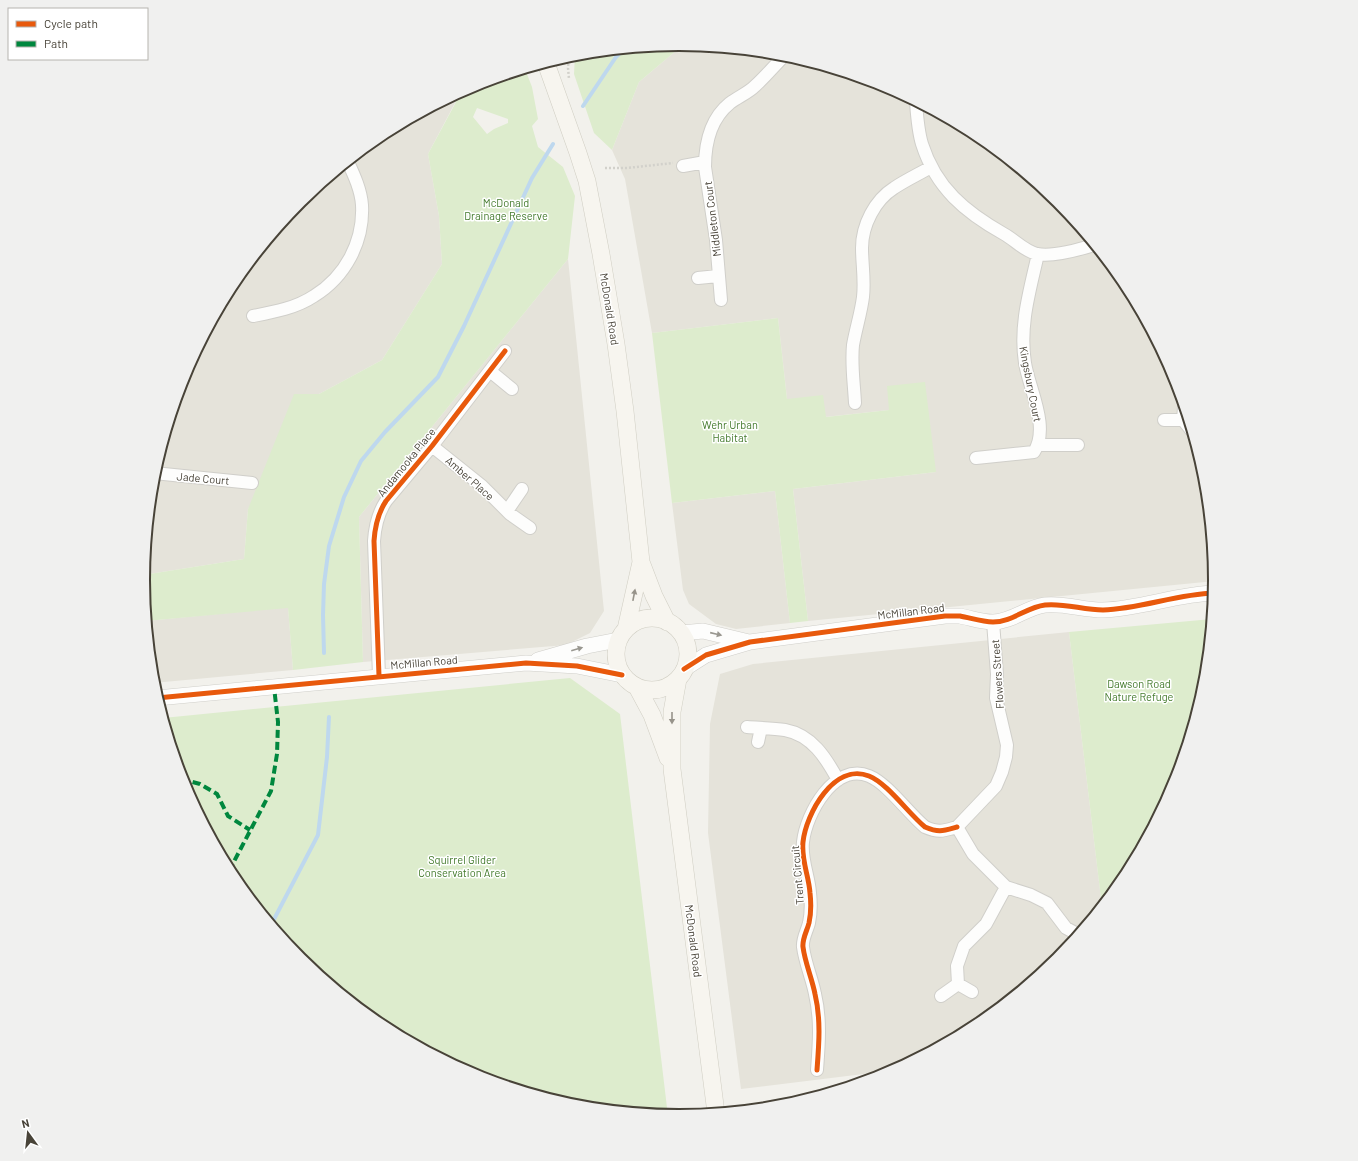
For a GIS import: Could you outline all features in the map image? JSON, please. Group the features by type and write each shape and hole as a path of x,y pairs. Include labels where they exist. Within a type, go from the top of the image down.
{"main road":[{"name":"McDonald Road","path":"548,68 578,153 590,196 616,344 625,411 641,562 654,596 667,622"},
{"name":"McDonald Road","path":"622,634 641,562"},
{"path":"656,618 667,622 681,633 686,645 688,657 681,674 669,686 658,690 647,690 637,687 628,682 622,675 617,664 616,652 622,634 635,622 645,619 656,618"},
{"name":"McDonald Road","path":"681,674 672,712 672,769 715,1109"},
{"name":"McDonald Road","path":"637,687 652,715 672,769"}],"street":[{"name":"Middleton Court","path":"720,300 716,240 705,162 708,138 712,126 720,113 765,78 780,61"},
{"path":"917,108 922,144 931,167 942,185 963,207 989,226 1015,241 1026,250 1038,254 1069,252 1089,246"},
{"path":"683,166 705,162"},
{"path":"253,316 276,312 314,297 328,287 340,274 349,259 359,236 361,225 362,205 358,188 350,166"},
{"path":"855,402 852,368 853,346 863,295 864,279 862,246 864,233 874,209 882,198 893,188 931,167"},
{"name":"Kingsbury Court","path":"1038,254 1023,323 1025,364 1038,412 1038,445"},
{"path":"698,278 718,276"},
{"name":"Andamooka Place","path":"379,676 375,530 381,509 386,500 432,446 505,351"},
{"path":"490,370 512,389"},
{"path":"1164,420 1183,420"},
{"path":"976,458 1034,452 1038,445 1078,445"},
{"name":"Amber Place","path":"432,446 482,486 507,511 530,528"},
{"name":"Jade Court","path":"161,474 252,483"},
{"path":"507,511 522,489"},
{"name":"McMillan Road","path":"681,674 706,655 750,642 945,616 959,616 993,622 1005,620 1045,605 1066,605 1085,609 1103,610 1189,595 1208,594"},
{"name":"Flowers Street","path":"957,827 996,786 1006,757 1007,745 996,698 998,674 993,622"},
{"name":"McMillan Road","path":"681,633 703,631 750,642"},
{"name":"McMillan Road","path":"526,664 622,634"},
{"name":"McMillan Road","path":"163,697 379,676 526,664 577,666 622,675"},
{"path":"748,727 786,730 799,735 813,744 823,755 838,780"},
{"path":"758,742 761,728"},
{"name":"Trent Circuit","path":"817,1070 820,1031 818,1010 815,993 804,956 803,944 809,922 810,894 803,857 803,843 806,827 812,812 831,784 842,777 855,774 868,776 879,782 925,827 934,831 943,831 957,827"},
{"path":"957,827 973,854 1006,887 1031,895 1047,903 1066,928 1075,933"},
{"path":"958,984 957,966 964,946 986,924 1006,887"},
{"path":"958,984 972,992"},
{"path":"941,996 958,984"}],"path":[{"path":"568,63 571,85"},
{"path":"606,168 627,168 677,163 683,166"}],"shaded area":[{"path":"676,51 714,52 748,56 782,61 816,69 882,91 944,122 1001,160 1028,182 1077,231 1099,258 1138,316 1154,346 1180,410 1198,477 1204,511 1208,582 808,621 793,489 936,472 889,410 825,417 787,399 778,318 652,333 625,179 612,150 639,82"},
{"path":"456,101 428,154 439,216 442,264 382,360 319,394 248,509 244,559 150,574 154,511 168,443 178,410 204,346 220,316 259,258 281,231 305,206 330,182 385,140 414,122"},
{"path":"568,259 604,611 590,633 566,645 363,662 359,517"},
{"path":"775,491 790,623 736,629 716,624 689,604 683,590 672,503"},
{"path":"288,607 293,670 160,682 154,650 151,620"},
{"path":"1069,632 1101,900 1077,930 1053,955 1028,979 1001,1001 944,1039 875,1073 741,1089 708,833 710,724 720,674 753,664"}],"green space":[{"path":"676,51 639,82 612,150 594,133 574,74 575,61 576,61 644,52"},
{"name":"McDonald Drainage Reserve","path":"527,74 532,87 538,119 532,126 538,147 563,167 575,196 568,259 359,517 363,662 293,670 288,608 151,620 150,574 244,559 248,509 294,394 319,394 382,360 442,264 439,216 428,154 456,102 455,101 476,91","holes":["477,108 508,119 508,123 487,134 473,117"]},
{"name":"Wehr Urban Habitat","path":"778,318 787,399 823,395 826,417 889,410 887,386 925,382 936,472 793,489 808,621 790,623 775,491 672,503 652,333"},
{"name":"Dawson Road Nature Refuge","path":"1207,619 1204,650 1190,718 1168,783 1154,815 1138,845 1101,900 1069,632"},
{"name":"Squirrel Glider Conservation Area","path":"570,678 620,714 667,1110 644,1109 576,1100 509,1082 476,1070 414,1039 357,1001 330,979 281,930 239,875 220,845 204,815 178,751 168,718"}],"waterway":[{"path":"583,106 618,55"},
{"path":"324,653 324,584 329,546 344,497 361,461 385,432 438,377 464,326 532,178 553,144"},
{"path":"273,921 318,835 327,757 329,717"}],"marked path":[{"path":"232,865 271,791 277,754 278,722 274,687"},
{"path":"189,781 200,784 217,794 228,816 250,830"}],"cycle path":[{"path":"379,676 374,541 379,515 386,501 432,446 505,351"},
{"path":"684,669 706,655 750,642 945,616 960,616 993,622 1007,620 1032,608 1045,605 1060,605 1096,610 1117,609 1208,593"},
{"path":"163,697 526,663 577,666 622,675"},
{"path":"817,1070 819,1041 817,1003 803,947 804,938 809,923 811,904 803,855 803,842 805,831 816,805 824,793 844,776 856,774 869,776 883,785 925,827 941,831 957,827"}]}
